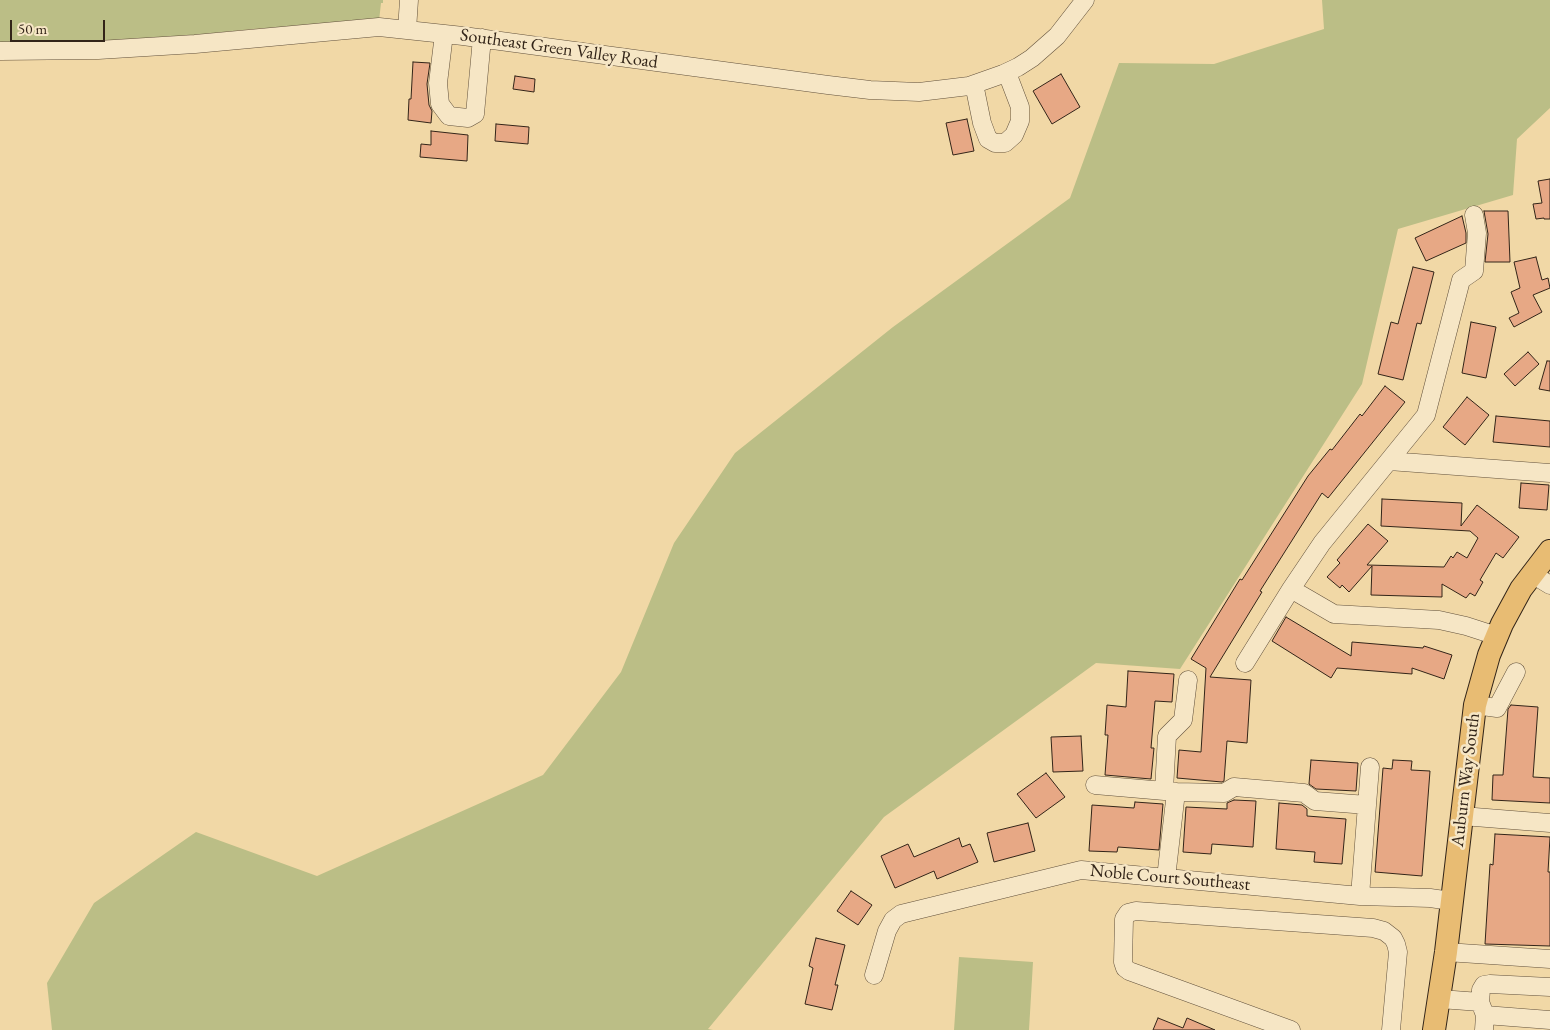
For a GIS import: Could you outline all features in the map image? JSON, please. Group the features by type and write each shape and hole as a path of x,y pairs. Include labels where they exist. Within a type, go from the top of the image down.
{"main road":[{"name":"Auburn Way South","path":"1435,1029 1475,705 1489,655 1497,636 1516,598 1541,580 1550,551"}],"street":[{"path":"407,30 409,0"},
{"name":"Southeast Green Valley Road","path":"0,51 98,50 195,44 379,27 482,38 870,90 919,92 954,89 974,84 1006,72 1032,58 1057,36 1085,0"},
{"path":"444,34 438,83 440,104 449,116 468,118 475,114 482,38"},
{"path":"974,84 982,123 988,139 995,143 1005,142 1014,135 1020,121 1020,107 1006,72"},
{"path":"1246,663 1322,542 1426,415 1461,280 1474,271 1477,232 1474,215"},
{"path":"1389,461 1550,473"},
{"path":"1291,589 1334,614 1439,620 1497,636"},
{"path":"1475,705 1497,708 1516,672"},
{"path":"1166,878 1170,791 1167,736 1183,720 1188,680"},
{"path":"1360,896 1370,767"},
{"path":"1095,785 1224,794 1234,787 1304,793 1315,801 1367,805"},
{"path":"1462,816 1550,823"},
{"name":"Noble Court Southeast","path":"874,975 887,931 893,920 901,914 1081,870 1360,896 1430,898 1451,901"},
{"path":"1291,1030 1129,971 1123,962 1124,919 1128,913 1136,911 1373,928 1384,931 1393,938 1398,952 1392,1030"},
{"path":"1446,952 1550,960"},
{"path":"1483,1016 1481,990 1484,985 1550,987"},
{"path":"1440,1000 1483,1016 1550,1020"}],"green space":[{"path":"0,0 383,0 383,3 381,3 379,21 253,29 121,43 0,45"},
{"path":"1322,0 1550,0 1550,108 1517,139 1513,195 1398,229 1362,384 1180,669 1096,663 884,817 708,1029 713,1030 52,1030 47,983 94,903 196,832 317,876 543,775 621,672 674,543 735,453 893,327 1070,198 1119,63 1214,64 1324,29"},
{"path":"959,957 1033,962 1029,1030 954,1030"}],"building":[{"path":"413,62 430,63 427,84 429,105 432,111 431,123 408,120"},
{"path":"1061,74 1080,107 1052,124 1033,91"},
{"path":"515,76 535,79 534,92 513,89"},
{"path":"967,119 974,151 953,155 946,123"},
{"path":"496,124 529,127 528,144 495,141"},
{"path":"431,131 468,135 467,161 420,157 421,144 431,145"},
{"path":"1550,179 1550,219 1536,219 1533,204 1542,203 1538,181"},
{"path":"1484,211 1508,211 1510,262 1485,262 1488,234"},
{"path":"1462,216 1466,243 1426,261 1415,238"},
{"path":"1536,257 1542,280 1548,278 1550,288 1533,295 1542,312 1514,327 1509,318 1519,313 1511,292 1520,288 1514,262"},
{"path":"1413,267 1434,272 1421,324 1417,323 1403,380 1378,374 1391,322 1398,324"},
{"path":"1471,322 1496,327 1486,378 1462,373"},
{"path":"1528,352 1539,364 1515,386 1504,374"},
{"path":"1547,361 1550,361 1550,391 1539,389"},
{"path":"1385,386 1405,402 1328,498 1322,493 1260,591 1262,592 1210,677 1251,680 1247,743 1227,741 1224,781 1222,782 1177,778 1179,750 1201,752 1206,668 1191,659 1240,579 1242,580 1308,476 1330,449 1332,450 1360,414 1362,416"},
{"path":"1467,397 1489,415 1465,445 1443,427"},
{"path":"1496,416 1550,421 1550,447 1493,442"},
{"path":"1521,483 1549,485 1547,510 1519,508"},
{"path":"1382,499 1462,503 1461,526 1477,505 1519,537 1503,558 1496,553 1480,580 1483,582 1475,596 1470,593 1466,598 1442,584 1442,597 1371,595 1372,566 1349,592 1342,585 1340,588 1327,577 1340,563 1337,560 1368,524 1388,541 1367,565 1444,567 1451,556 1453,558 1457,552 1467,558 1478,538 1470,531 1381,526"},
{"path":"1286,617 1351,656 1352,642 1423,648 1424,646 1452,655 1444,679 1412,668 1412,674 1337,668 1331,678 1272,641"},
{"path":"1128,671 1174,674 1172,702 1155,701 1151,748 1154,748 1151,779 1105,775 1108,735 1105,735 1107,705 1126,707"},
{"path":"1511,705 1538,707 1533,777 1550,778 1550,803 1492,800 1493,775 1503,775 1508,709"},
{"path":"1081,736 1083,771 1053,772 1051,737"},
{"path":"1311,760 1358,763 1356,791 1316,789 1309,784"},
{"path":"1393,760 1412,761 1411,770 1430,771 1422,876 1375,872 1383,768 1392,769"},
{"path":"1046,773 1065,797 1036,818 1017,794"},
{"path":"1234,800 1256,801 1253,847 1212,844 1211,854 1183,852 1186,807 1227,809 1227,803"},
{"path":"1135,802 1163,804 1159,850 1118,847 1117,852 1089,851 1092,805 1134,808"},
{"path":"1279,803 1302,805 1307,809 1307,816 1346,819 1342,864 1314,862 1315,852 1276,849"},
{"path":"1028,823 1035,851 994,862 987,833"},
{"path":"1495,834 1550,837 1548,872 1550,872 1550,946 1485,944 1490,864 1493,865"},
{"path":"959,838 962,847 970,844 978,862 937,879 934,871 895,888 881,856 908,844 914,857"},
{"path":"851,891 872,905 858,925 837,911"},
{"path":"816,938 845,945 835,985 838,985 832,1010 805,1004 813,968 809,966"},
{"path":"1158,1018 1183,1028 1187,1018 1215,1030 1153,1030"}]}
